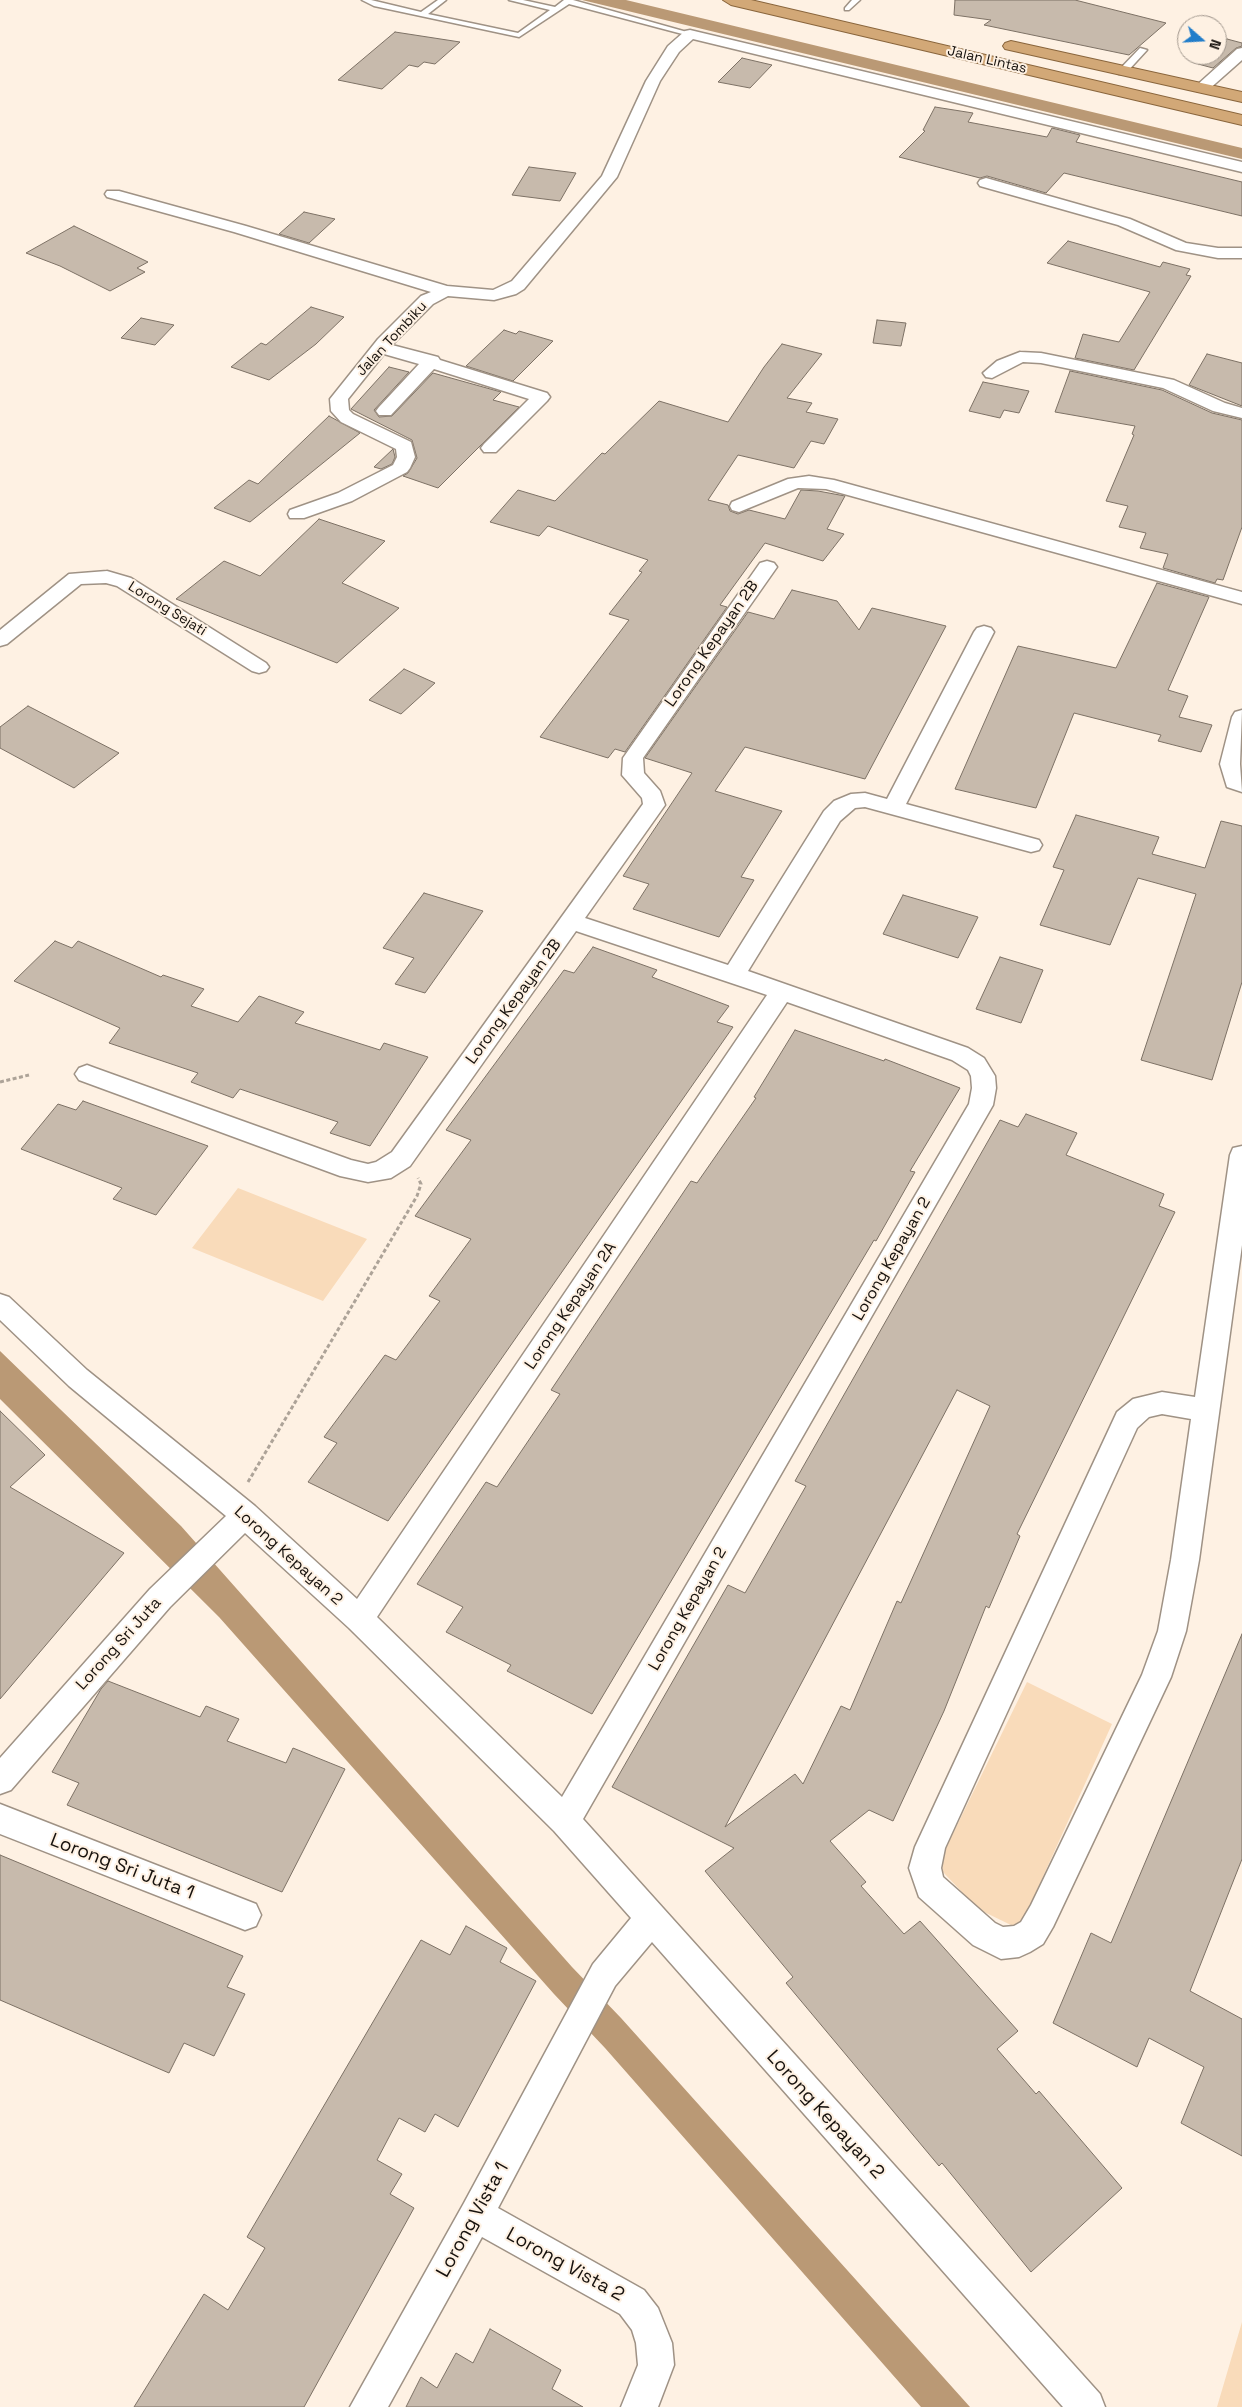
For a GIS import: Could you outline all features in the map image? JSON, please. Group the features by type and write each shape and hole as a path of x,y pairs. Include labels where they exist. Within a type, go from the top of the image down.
{"highway":[{"name":"Jalan Lintas","path":"731,0 1242,120"},
{"path":"828,5 852,5 866,14"},
{"name":"Jalan Lintas","path":"999,44 1242,98"}],"street":[{"path":"690,34 1242,168"},
{"name":"Jalan Tombiku","path":"297,514 359,490 402,468 406,457 406,446 347,418 340,411 339,399 381,347 428,300 446,291 494,295 510,290 518,284 609,177 653,81 673,49 690,34"},
{"path":"1202,88 1242,52"},
{"path":"986,183 1124,222 1182,247 1218,253 1242,253"},
{"path":"113,194 240,229 446,291"},
{"path":"381,347 432,361 541,396 490,448"},
{"path":"992,373 1020,357 1041,358 1168,384 1219,407 1242,413"},
{"path":"385,411 432,361"},
{"path":"739,506 795,483 827,484 1242,598"},
{"name":"Lorong Kepayan 2B","path":"87,1074 349,1169 368,1173 382,1171 401,1159 654,805 652,796 633,776 633,758 766,567"},
{"name":"Lorong Sejati","path":"0,640 76,578 107,577 124,582 259,667"},
{"path":"894,807 984,632"},
{"path":"1242,717 1230,764 1234,782 1242,785"},
{"path":"733,976 832,816 842,806 851,801 865,800 894,807 1031,846"},
{"name":"Lorong Kepayan 2","path":"565,1821 981,1105 984,1076 976,1064 960,1054 782,991 572,922"},
{"name":"Lorong Kepayan 2A","path":"359,1619 782,991"},
{"path":"1206,1410 1162,1403 1142,1408 1127,1420 930,1847 925,1868 930,1886 984,1934 1001,1943 1019,1940 1032,1933 1156,1677 1172,1631 1178,1602 1206,1410 1242,1155"},
{"name":"Lorong Kepayan 2","path":"0,1304 78,1378 359,1619 565,1821 650,1919 1087,2407"},
{"name":"Lorong Sri Juta","path":"0,1780 160,1598 238,1516"},
{"name":"Lorong Sri Juta 1","path":"0,1819 244,1915"},
{"name":"Lorong Vista 1","path":"368,2407 476,2215 604,1975 650,1919"},
{"name":"Lorong Vista 2","path":"476,2215 632,2302 646,2320 654,2343 656,2365 651,2383 640,2407"}],"lane":[{"path":"366,0 422,15 519,35 523,35 568,1 690,34"},
{"path":"422,15 442,0"},
{"path":"513,0 555,10"},
{"path":"1122,72 1143,50"}],"path":[{"path":"0,1082 29,1074"},
{"path":"238,1516 417,1196 421,1184 416,1174 401,1159"}],"shaded area":[{"path":"582,0 626,0 1242,148 1242,159"},
{"path":"238,1188 367,1239 323,1301 192,1248"},
{"path":"0,1351 181,1526 572,1967 621,2018 970,2407 921,2407 605,2048 554,1994 219,1617 0,1399"},
{"path":"1027,1682 1112,1724 1022,1923 1013,1926 978,1909 943,1872 941,1858"},
{"path":"1242,2322 1242,2407 1217,2407"}],"building":[{"path":"955,0 1075,0 1166,23 1129,55 984,25 991,20 954,15"},
{"path":"395,32 460,42 435,64 424,62 418,67 409,65 382,89 338,80"},
{"path":"1227,39 1242,43 1242,46 1236,48 1227,56"},
{"path":"742,58 772,65 750,88 718,82"},
{"path":"1202,65 1216,65 1213,68"},
{"path":"935,107 973,113 968,122 1047,137 1052,128 1080,135 1076,142 1242,182 1242,216 1064,173 1046,193 987,176 980,178 899,157 925,131 923,130"},
{"path":"529,167 576,173 560,201 512,195"},
{"path":"304,212 335,219 309,243 279,234"},
{"path":"74,226 148,262 137,268 145,272 110,291 60,266 26,253"},
{"path":"1068,241 1160,267 1163,262 1190,269 1186,275 1191,276 1134,370 1075,358 1083,334 1119,342 1150,292 1047,263"},
{"path":"311,307 344,317 316,344 269,380 231,367 261,343 266,345"},
{"path":"141,318 174,325 155,345 121,338"},
{"path":"877,320 906,323 901,346 873,343"},
{"path":"504,330 516,334 519,331 553,341 513,381 466,366"},
{"path":"782,344 822,354 787,398 812,403 806,412 838,419 824,444 811,441 794,468 738,455 708,500 728,505 730,511 738,514 749,510 785,519 801,490 845,496 827,529 844,534 823,561 765,543 720,605 727,607 625,752 615,749 608,758 540,737 629,620 609,614 642,572 639,571 648,560 548,526 539,536 490,522 518,490 555,501 602,453 605,454 659,401 728,422 764,367"},
{"path":"1207,354 1242,363 1242,406 1189,385"},
{"path":"389,367 409,372 374,410 379,417 392,416 433,373 501,392 493,400 519,407 438,488 403,476 408,473 417,458 412,440 351,409"},
{"path":"1070,371 1162,390 1212,413 1242,420 1242,527 1223,580 1217,579 1215,583 1163,568 1168,554 1140,548 1146,533 1119,527 1128,506 1106,501 1134,435 1132,434 1135,426 1055,412"},
{"path":"983,382 1029,391 1019,413 1004,410 1000,418 969,411"},
{"path":"329,416 360,433 250,522 214,508 249,480 258,484"},
{"path":"393,449 395,457 392,464 381,469 374,467"},
{"path":"319,519 385,541 342,583 399,608 337,663 176,599 224,561 260,576"},
{"path":"1157,583 1209,597 1168,690 1188,696 1179,717 1212,725 1201,752 1158,741 1161,735 1074,713 1036,808 955,789 1018,646 1116,668"},
{"path":"792,590 837,601 859,630 872,608 946,626 865,779 745,747 715,791 782,811 741,877 754,880 719,937 633,909 649,884 623,876 692,773 645,758 748,612 774,619"},
{"path":"404,669 435,683 401,714 369,700"},
{"path":"28,706 119,753 74,788 0,748 0,727"},
{"path":"1076,815 1159,837 1152,854 1205,868 1221,821 1242,826 1242,982 1212,1080 1141,1060 1196,894 1138,878 1110,945 1040,925 1064,870 1053,867"},
{"path":"424,893 483,911 425,993 395,984 414,958 383,948"},
{"path":"903,895 978,917 958,958 883,934"},
{"path":"55,941 72,948 78,941 161,977 163,975 204,989 191,1006 238,1022 259,996 304,1012 295,1023 380,1050 384,1043 428,1057 370,1146 330,1133 338,1122 240,1089 233,1098 191,1082 198,1073 109,1043 120,1028 14,981"},
{"path":"593,947 657,970 652,977 729,1006 717,1022 733,1027 388,1521 308,1482 337,1443 324,1437 385,1355 396,1360 440,1301 429,1296 471,1239 415,1216 471,1140 446,1130 564,970 574,973"},
{"path":"1000,957 1043,970 1021,1023 976,1009"},
{"path":"795,1030 884,1061 885,1059 960,1088 910,1171 915,1172 876,1241 874,1240 592,1714 507,1671 511,1665 446,1632 463,1607 417,1584 486,1482 497,1487 560,1394 551,1390 691,1181 697,1183 756,1098 754,1097"},
{"path":"83,1101 208,1146 156,1215 113,1199 122,1188 21,1149 58,1104 76,1110"},
{"path":"1026,1114 1077,1133 1066,1155 1164,1194 1159,1206 1175,1212 1017,1534 1020,1536 989,1608 986,1606 944,1711 893,1821 869,1810 830,1841 866,1882 861,1886 904,1934 920,1921 1018,2031 997,2049 1036,2094 1039,2091 1122,2188 1031,2272 942,2163 939,2166 786,1983 793,1977 705,1871 734,1848 612,1787 728,1585 745,1593 806,1486 795,1481 1000,1120 1018,1127","holes":["957,1390 990,1406 901,1603 897,1601 850,1710 841,1706 803,1784 795,1774 725,1827"]},
{"path":"0,1411 45,1455 10,1487 124,1553 0,1699"},
{"path":"1242,1634 1242,1859 1190,1991 1242,2019 1242,2156 1181,2123 1204,2067 1149,2038 1137,2067 1053,2023 1091,1933 1111,1943"},
{"path":"108,1681 200,1717 206,1706 239,1719 227,1741 286,1763 293,1748 345,1769 282,1892 67,1805 79,1783 52,1772 101,1689"},
{"path":"0,1855 243,1956 227,1987 245,1994 214,2056 184,2043 169,2073 0,2000"},
{"path":"466,1926 507,1948 500,1962 536,1981 458,2127 435,2114 425,2132 399,2118 377,2160 402,2174 390,2194 414,2208 304,2407 134,2407 204,2294 228,2310 265,2248 247,2237 421,1940 450,1955"},
{"path":"490,2329 561,2370 552,2389 583,2407 406,2407 421,2377 437,2388 456,2353 473,2363"}]}
